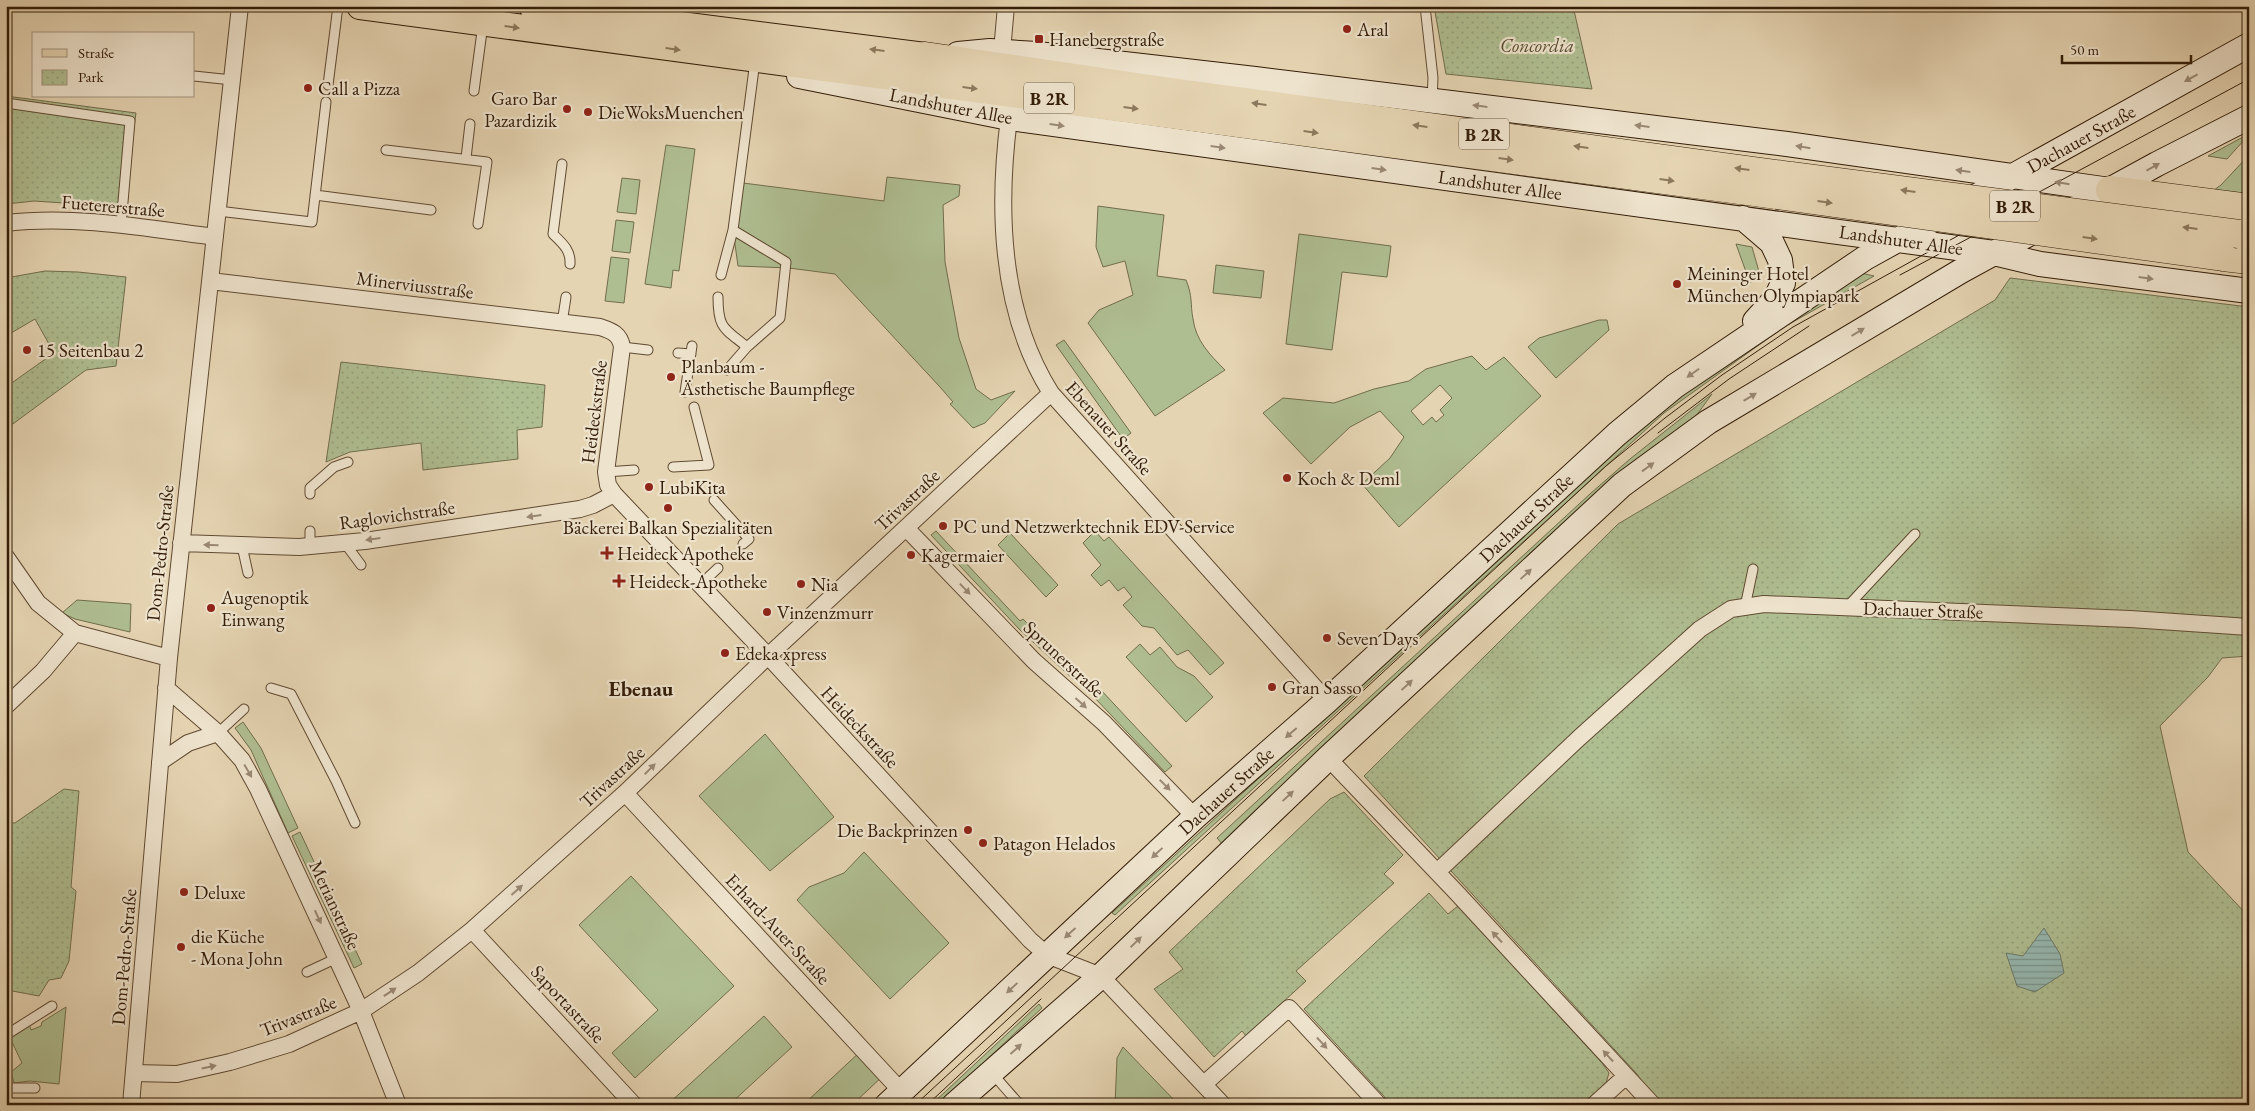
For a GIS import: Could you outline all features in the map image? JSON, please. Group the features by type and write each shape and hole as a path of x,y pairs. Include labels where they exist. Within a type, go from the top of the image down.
{"highway":[{"name":"Landshuter Allee","path":"923,69 1198,96 1784,185 2236,258"},
{"name":"Landshuter Allee","path":"1784,185 2244,234"},
{"path":"2110,190 2249,208"}],"main road":[{"name":"Landshuter Allee","path":"360,6 755,60 923,69 1002,52 1432,100 1787,144 2110,190"},
{"name":"Landshuter Allee","path":"532,6 923,69"},
{"name":"Dachauer Straße","path":"894,1098 1196,817 1327,701 1617,434 1675,386 1865,258 2249,46"},
{"name":"Landshuter Allee","path":"755,60 783,72 1009,118 1743,218 1994,254 2040,264 2249,291"},
{"path":"954,1105 1101,976 1328,758 1622,485 1708,422 1961,271 2249,117"},
{"path":"1994,254 2012,177"},
{"path":"1733,346 1776,298 1783,283 1780,260 1772,243 1743,218"}],"street":[{"name":"Dom-Pedro-Straße","path":"132,1105 168,658 240,6"},
{"path":"1002,52 1006,6"},
{"name":"Ebenauer Straße","path":"1009,118 1002,195 1005,244 1011,294 1026,344 1038,373 1051,394 1327,701"},
{"name":"Fuetererstraße","path":"6,223 36,220 93,221 215,237"},
{"name":"Minerviusstraße","path":"210,281 600,328 619,340"},
{"name":"Heideckstraße","path":"619,340 606,472 608,485 614,494 768,656 1030,940 1047,955"},
{"name":"Trivastraße","path":"134,1074 178,1074 230,1062 289,1044 361,1011 418,973 472,930 625,793 768,656 1051,394"},
{"name":"Raglovichstraße","path":"181,543 242,546 310,538 344,542 580,509 593,505 614,494"},
{"name":"Sprunerstraße","path":"907,529 1034,661 1104,724 1196,817"},
{"path":"6,557 38,604 75,633 168,658"},
{"name":"Dachauer Straße","path":"1437,872 1579,738 1700,629 1731,609 1764,604 1847,607 2130,619 2248,628"},
{"path":"6,706 43,671 75,633"},
{"name":"Merianstraße","path":"166,688 218,733 242,760 258,789 361,1011 398,1105"},
{"path":"160,762 188,743 218,733"},
{"path":"1328,758 1437,872 1653,1105"},
{"name":"Erhard-Auer-Straße","path":"625,793 894,1098"},
{"name":"Saportastraße","path":"472,930 634,1105"},
{"path":"1047,955 1101,976 1223,1105"},
{"path":"1204,1084 1289,1008 1379,1105"},
{"path":"1594,1105 1626,1076"}],"lane":[{"path":"328,85 338,6"},
{"path":"1425,6 1433,78 1432,100"},
{"path":"474,91 483,23"},
{"path":"721,275 733,230 755,60"},
{"path":"195,76 232,80"},
{"path":"218,210 312,222 326,102"},
{"path":"6,103 130,121 121,225"},
{"path":"466,158 470,124"},
{"path":"386,150 487,162 478,224"},
{"path":"562,164 553,234 566,246 571,258 570,264"},
{"path":"315,195 431,210"},
{"path":"727,370 747,347 780,318 786,262 733,230"},
{"path":"562,323 566,297"},
{"path":"718,297 718,310 722,326 747,347"},
{"path":"619,340 648,350"},
{"path":"678,353 691,350 685,392"},
{"path":"673,467 710,464 694,407"},
{"path":"310,494 310,488 334,467 348,462"},
{"path":"606,472 634,470"},
{"path":"714,500 749,539 743,544"},
{"path":"1847,607 1915,534"},
{"path":"344,542 361,565"},
{"path":"242,546 248,573"},
{"path":"700,585 718,568"},
{"path":"1745,606 1753,569"},
{"path":"271,688 291,694 336,781 355,823"},
{"path":"218,733 244,709"},
{"path":"307,972 337,958"},
{"path":"6,1035 52,1006"},
{"path":"991,1072 1020,1105"},
{"path":"6,1088 35,1088"}],"green space":[{"name":"Concordia","path":"1434,6 1573,6 1592,89 1446,74"},
{"path":"6,96 136,113 123,207 34,201 6,204"},
{"path":"2243,137 2245,139 2227,159 2208,156"},
{"path":"666,145 695,149 679,271 673,270 671,288 645,284"},
{"path":"2249,155 2249,194 2214,190 2221,185"},
{"path":"887,177 960,185 959,196 943,205 945,262 959,338 976,389 991,400 1015,391 985,423 973,428 950,404 953,402 940,387 835,274 789,268 738,266 733,230 743,183 884,201"},
{"path":"622,178 640,180 636,214 617,212"},
{"path":"1098,206 1164,215 1157,276 1186,280 1190,291 1193,319 1200,341 1225,370 1155,416 1088,323 1099,310 1133,295 1125,261 1103,267 1096,247"},
{"path":"616,220 634,222 630,253 612,251"},
{"path":"1299,234 1391,246 1387,277 1342,272 1332,350 1286,344"},
{"path":"1736,244 1752,247 1760,275 1750,283"},
{"path":"611,257 629,259 624,303 605,301"},
{"path":"1216,265 1264,271 1261,298 1213,293"},
{"path":"45,271 126,277 116,366 86,370 6,429 6,387 54,353 35,319 6,336 6,278"},
{"path":"1861,273 1874,276 1784,327 1664,413 1115,915 1112,913 1662,408"},
{"path":"2010,278 2249,307 2249,656 2222,658 2208,677 2160,726 2188,852 2249,917 2249,1105 1658,1105 1637,1074 1364,776 1618,524 1995,300"},
{"path":"1599,320 1607,320 1609,330 1556,378 1528,347 1539,338"},
{"path":"1064,340 1131,433 1123,439 1056,345"},
{"path":"1472,356 1486,370 1504,357 1541,396 1399,527 1362,484 1390,458 1404,437 1380,411 1350,427 1311,464 1263,413 1283,398 1334,403 1374,389 1409,381 1426,369","holes":["1440,385 1452,398 1440,410 1444,415 1436,422 1432,417 1423,425 1411,411"]},
{"path":"341,362 545,385 542,427 517,430 518,459 423,470 421,443 350,452 326,462"},
{"path":"1712,394 1696,416 1581,507 1278,789 1238,834 1223,845 1217,838 1591,493 1630,459"},
{"path":"936,531 1020,621 1023,619 1059,657 1061,655 1079,674 1074,680 1020,630 931,535"},
{"path":"1095,531 1104,541 1109,537 1224,663 1210,675 1188,650 1177,655 1154,628 1142,626 1123,605 1132,597 1124,587 1118,591 1109,580 1101,586 1091,575 1101,565 1083,543"},
{"path":"1010,533 1058,585 1046,597 998,545"},
{"path":"77,600 131,604 130,632 75,619 62,613"},
{"path":"1140,644 1150,655 1160,647 1177,667 1194,676 1213,697 1186,722 1126,657"},
{"path":"1100,689 1172,766 1165,772 1093,696"},
{"path":"243,722 261,748 298,828 288,833 251,750 235,728"},
{"path":"765,734 834,817 770,871 699,796"},
{"path":"64,789 79,791 71,887 76,891 69,961 61,978 49,980 39,996 7,990 6,822 15,823"},
{"path":"1344,792 1403,855 1384,874 1394,883 1296,971 1306,981 1246,1036 1242,1031 1214,1057 1154,989 1183,969 1169,952 1330,799"},
{"path":"300,832 362,964 354,968 292,836"},
{"path":"864,852 949,943 890,999 797,900 809,887 844,873"},
{"path":"631,876 734,986 635,1078 612,1053 658,1010 579,925"},
{"path":"1429,893 1448,914 1458,906 1602,1063 1609,1073 1606,1083 1582,1105 1392,1105 1304,1009"},
{"path":"1039,1004 1042,1008 938,1105 931,1105"},
{"path":"66,1007 59,1084 30,1081 14,1083 11,1072 22,1063 11,1040 6,1042 6,1035 28,1021 31,1030 41,1026 42,1022"},
{"path":"764,1016 792,1047 729,1105 667,1105"},
{"path":"1123,1047 1178,1105 1115,1105 1117,1058"},
{"path":"862,1050 885,1074 852,1105 803,1105"}],"water":[{"path":"2044,928 2060,954 2064,973 2035,992 2017,986 2006,953 2023,956"}],"tram line":[{"path":"915,1105 1606,466 1665,418 1722,375 1793,327 2249,79"},
{"path":"1900,275 1999,222"},
{"path":"1658,433 1729,379 1809,326"},
{"path":"927,1105 1041,999"}],"place":[{"name":"Aral","path":"1347,29"},
{"name":"Hanebergstraße","path":"1039,39"},
{"name":"Call a Pizza","path":"308,88"},
{"name":"Garo Bar Pazardizik","path":"567,109"},
{"name":"DieWoksMuenchen","path":"588,112"},
{"name":"Meininger Hotel München Olympiapark","path":"1677,284"},
{"name":"15 Seitenbau 2","path":"27,350"},
{"name":"Planbaum - Ästhetische Baumpflege","path":"671,377"},
{"name":"Koch & Deml","path":"1287,478"},
{"name":"LubiKita","path":"649,487"},
{"name":"Bäckerei Balkan Spezialitäten","path":"668,508"},
{"name":"PC und Netzwerktechnik EDV-Service","path":"943,526"},
{"name":"Heideck Apotheke","path":"607,553"},
{"name":"Kagermaier","path":"911,555"},
{"name":"Heideck-Apotheke","path":"619,581"},
{"name":"Nia","path":"801,584"},
{"name":"Augenoptik Einwang","path":"211,608"},
{"name":"Vinzenzmurr","path":"767,612"},
{"name":"Seven Days","path":"1327,638"},
{"name":"Edeka xpress","path":"725,653"},
{"name":"Gran Sasso","path":"1272,687"},
{"name":"Die Backprinzen","path":"968,830"},
{"name":"Patagon Helados","path":"983,843"},
{"name":"Deluxe","path":"184,892"},
{"name":"die Küche - Mona John","path":"181,947"}],"district":[{"name":"Ebenau","path":"641,688"}]}
